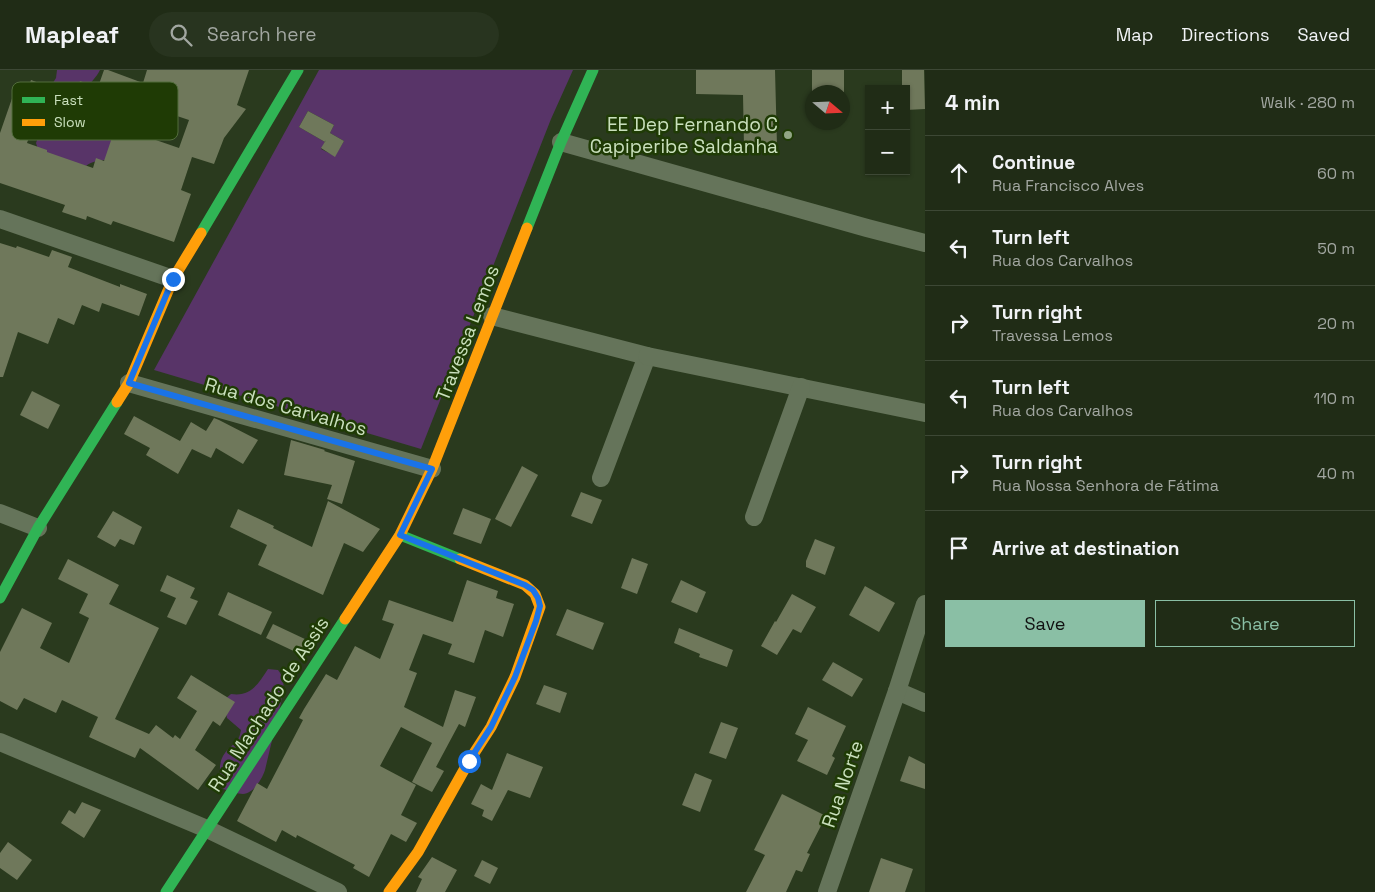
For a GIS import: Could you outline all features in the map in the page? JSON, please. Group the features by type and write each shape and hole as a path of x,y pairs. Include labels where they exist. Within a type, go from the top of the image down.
{"street":[{"path":"0,598 38,528 129,383 173,279 298,70"},
{"name":"Travessa Lemos","path":"400,535 432,469 560,142 593,70"},
{"path":"560,142 925,243"},
{"path":"0,219 173,279"},
{"path":"492,316 647,356 925,413"},
{"path":"601,478 647,356"},
{"name":"Rua dos Carvalhos","path":"129,383 432,469"},
{"path":"754,517 801,387"},
{"path":"0,513 38,528"},
{"path":"389,892 418,852 469,761 491,727 515,677 540,606 533,590 525,585 400,535"},
{"name":"Rua Machado de Assis","path":"166,892 400,535"},
{"name":"Rua Norte","path":"827,892 897,691 925,604"},
{"path":"897,691 925,703"},
{"path":"0,743 208,829 338,892"}],"shaded area":[{"path":"57,70 100,70 91,82 53,82"},
{"path":"319,70 573,70 551,119 421,449 154,370","holes":["308,111 334,125 330,133 344,141 335,156 321,149 325,142 299,127"]},
{"path":"37,140 114,140 108,160 96,161 86,166 39,152 36,143"},
{"path":"268,669 278,670 280,673 283,694 262,777 251,791 239,794 223,789 220,775 222,757 237,741 241,730 227,718 224,700 231,694 249,691"}],"building":[{"path":"104,70 140,82 100,82"},
{"path":"147,70 249,70 237,105 246,109 224,138 214,164 192,157 181,190 191,194 174,242 113,221 111,225 87,216 86,220 62,212 65,205 0,183 0,133 12,98 12,140 28,140 27,143 47,150 47,152 93,168 96,158 104,161 111,140 156,140 179,148 189,120 178,116 178,82 143,82"},
{"path":"696,70 775,70 777,146 744,147 743,95 696,94"},
{"path":"812,70 844,70 844,85 812,85"},
{"path":"902,70 924,70 925,109 910,110 910,85 902,85"},
{"path":"308,111 334,125 330,133 344,141 335,157 321,148 325,142 299,127"},
{"path":"0,243 16,248 17,246 49,257 52,250 72,257 68,267 120,287 120,284 147,294 139,316 102,303 99,312 82,305 74,325 58,318 48,344 18,332 3,377 0,377"},
{"path":"32,391 60,405 48,429 20,415"},
{"path":"134,416 180,441 191,422 206,431 214,418 258,440 243,464 216,448 211,458 192,449 178,474 146,455 150,448 124,434"},
{"path":"291,440 355,461 342,504 327,499 332,485 284,475"},
{"path":"522,466 538,475 511,527 495,519"},
{"path":"581,492 602,500 592,524 571,516"},
{"path":"328,501 380,529 363,552 344,543 323,595 258,565 267,545 230,527 238,509 312,547"},
{"path":"463,508 491,519 481,544 453,534"},
{"path":"113,511 142,527 134,545 120,539 115,547 97,537"},
{"path":"815,539 835,547 825,575 806,567 806,561"},
{"path":"632,558 648,564 637,594 621,588"},
{"path":"68,559 119,585 109,604 159,628 115,719 149,734 156,725 173,738 175,735 180,739 197,711 177,698 191,675 235,702 220,726 213,721 195,750 216,765 198,790 140,748 135,758 89,737 98,717 62,700 56,713 24,698 17,710 0,701 0,652 22,608 52,623 40,648 69,663 89,618 79,613 88,594 58,579"},
{"path":"167,575 195,588 190,598 198,601 186,625 167,617 176,598 160,591"},
{"path":"467,580 498,591 496,598 514,604 503,637 485,630 474,663 448,654 452,644 423,634 409,670 417,673 404,707 443,727 455,690 476,697 465,727 459,724 436,767 444,771 432,792 412,782 432,743 401,727 380,766 416,785 401,815 417,823 406,842 391,834 369,877 353,868 355,865 297,835 296,838 282,830 276,842 237,821 257,783 267,789 303,720 299,718 326,674 337,680 355,646 380,659 394,624 382,620 389,600 453,622"},
{"path":"681,580 706,592 697,613 671,602"},
{"path":"865,586 895,603 879,632 849,615"},
{"path":"228,592 272,612 261,635 218,615"},
{"path":"792,594 816,607 801,633 793,629 777,655 761,646"},
{"path":"567,609 604,623 593,650 556,635"},
{"path":"273,624 307,640 300,654 266,638"},
{"path":"679,628 733,650 727,667 699,657 700,654 674,643"},
{"path":"833,662 863,679 852,697 822,680"},
{"path":"544,685 567,693 560,713 536,704"},
{"path":"808,707 846,726 832,756 835,758 827,775 797,761 808,740 795,734"},
{"path":"721,722 738,728 726,759 709,753"},
{"path":"507,753 543,767 530,798 508,790 492,821 482,816 484,810 471,804 481,784 492,790"},
{"path":"909,756 925,764 925,789 900,781"},
{"path":"695,773 712,780 700,812 682,805"},
{"path":"782,794 826,816 807,853 810,854 802,872 796,870 786,892 746,892 765,855 754,850"},
{"path":"82,802 101,810 84,838 61,823 69,810 75,814"},
{"path":"8,842 32,860 17,880 0,868 0,853"},
{"path":"432,857 457,870 445,892 416,892 422,879 418,877"},
{"path":"881,858 913,869 905,892 869,892"},
{"path":"482,860 498,868 490,884 474,876"}],"traffic: fast":[{"path":"201,233 298,70"},
{"path":"527,228 561,142 593,70"},
{"path":"0,598 38,528 117,402"},
{"path":"400,535 460,559"},
{"path":"166,892 345,619"}],"traffic: slow":[{"path":"345,619 400,535 432,469 527,228"},
{"path":"117,402 129,383 173,279 201,233"},
{"path":"389,892 418,852 469,761 491,727 515,677 540,607 535,594 525,585 460,559"}],"place":[{"name":"EE Dep Fernando C Capiperibe Saldanha","path":"788,135"}],"route":[{"path":"173,279 129,383 432,469 400,535 525,585 533,590 538,598 540,606 536,621 515,677 491,727 469,761"}]}
